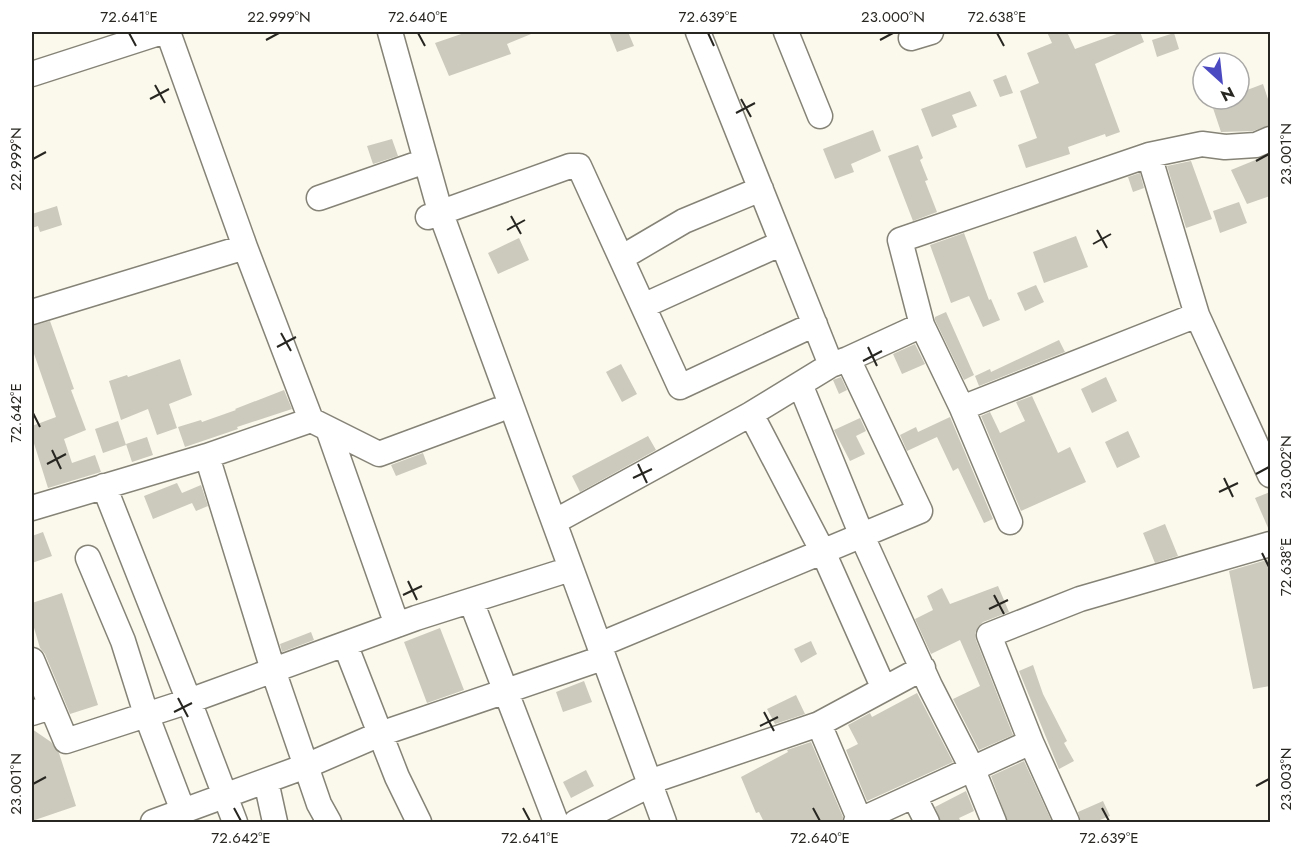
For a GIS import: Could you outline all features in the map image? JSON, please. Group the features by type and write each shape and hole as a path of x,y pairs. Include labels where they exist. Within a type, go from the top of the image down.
{"street":[{"path":"32,74 162,32"},
{"path":"168,32 245,246 319,425 397,625"},
{"path":"377,32 414,165 554,522 595,653 644,786 664,822"},
{"path":"390,32 434,214 498,410 558,573 595,653"},
{"path":"153,822 306,766 380,734 506,691 920,512 840,362 815,324 698,32"},
{"path":"786,32 820,116"},
{"path":"1010,522 962,408 922,325 900,240 1149,155 1202,144 1225,147 1256,145 1270,140"},
{"path":"1149,155 1197,315 1270,475"},
{"path":"319,198 414,165"},
{"path":"434,214 570,166 579,166 680,387 815,324"},
{"path":"621,258 684,221 761,189"},
{"path":"643,306 782,243"},
{"path":"32,312 245,246"},
{"path":"962,408 1197,315"},
{"path":"554,522 751,414 840,362 922,325"},
{"path":"800,384 862,536 922,668 973,770 994,822"},
{"path":"32,508 319,425 379,454 498,410"},
{"path":"751,414 823,552 884,689"},
{"path":"207,456 273,670 319,804 328,822"},
{"path":"104,486 235,822"},
{"path":"1067,822 1031,742 989,635 1080,599 1270,544"},
{"path":"88,558 123,640 146,714 183,811"},
{"path":"32,660 41,710 66,741 189,701 397,625 558,573"},
{"path":"471,601 556,822"},
{"path":"345,644 397,777 419,822"},
{"path":"576,822 644,786 819,724 922,668"},
{"path":"819,724 858,822 886,816 914,796 1031,742"},
{"path":"266,781 275,822"},
{"path":"644,786 650,822"},
{"path":"914,796 927,822"}],"building":[{"path":"467,32 536,32 507,44 511,54 449,76 435,43"},
{"path":"609,32 628,32 634,46 617,52"},
{"path":"1047,32 1067,32 1075,49 1122,32 1140,32 1144,42 1095,64 1120,132 1106,137 1105,134 1068,147 1070,154 1026,168 1018,145 1037,138 1020,91 1039,83 1027,53 1052,43"},
{"path":"1174,33 1179,49 1157,57 1152,40"},
{"path":"1006,75 1013,93 1000,97 993,80"},
{"path":"1263,84 1270,105 1270,125 1253,131 1221,132 1214,111 1251,111 1251,88"},
{"path":"970,91 977,106 952,115 957,127 932,137 921,109"},
{"path":"873,130 881,151 851,164 854,172 835,179 823,149"},
{"path":"392,139 398,156 373,164 367,146"},
{"path":"918,145 923,158 920,160 928,180 925,181 937,212 913,221 888,156"},
{"path":"1270,154 1270,196 1247,204 1231,170"},
{"path":"1191,161 1212,219 1186,228 1167,166"},
{"path":"1140,173 1144,188 1133,192 1128,177"},
{"path":"1239,202 1247,223 1220,233 1213,211"},
{"path":"57,206 62,225 40,232 38,226 32,228 32,214"},
{"path":"964,233 989,300 991,299 1000,320 983,327 969,296 951,303 930,245"},
{"path":"1076,236 1088,267 1044,283 1033,252"},
{"path":"519,238 529,260 498,274 488,253"},
{"path":"1036,285 1044,302 1025,311 1017,293"},
{"path":"946,312 974,375 964,380 935,320 935,317"},
{"path":"50,321 86,430 64,439 72,463 95,455 101,472 48,488 32,437 32,426 56,417 32,348 32,326"},
{"path":"1059,340 1065,352 979,386 975,376 990,369 991,372"},
{"path":"915,344 925,364 902,374 893,354"},
{"path":"180,359 192,395 169,404 177,428 157,435 148,409 121,420 109,381 127,375 128,377"},
{"path":"621,364 637,394 622,402 606,372"},
{"path":"841,377 847,390 839,394 833,380"},
{"path":"1106,377 1117,401 1092,413 1081,389"},
{"path":"284,390 292,409 185,447 178,427 201,420 202,422"},
{"path":"1032,396 1058,453 1070,447 1086,482 1021,511 981,416 990,412 1000,433 1025,421 1016,402"},
{"path":"950,417 993,519 984,523 958,468 953,471 937,437 907,451 900,435 916,427 918,432"},
{"path":"860,418 866,431 856,436 865,454 850,461 834,430"},
{"path":"118,421 126,445 103,453 95,429"},
{"path":"1128,431 1140,457 1117,468 1105,442"},
{"path":"648,436 656,450 580,492 572,476"},
{"path":"147,437 153,455 132,462 126,444"},
{"path":"423,453 427,464 396,476 391,465"},
{"path":"177,483 182,493 201,485 208,506 196,511 192,503 153,519 144,496"},
{"path":"1270,492 1270,530 1269,530 1255,498"},
{"path":"1165,524 1178,556 1155,563 1143,533"},
{"path":"43,532 52,556 32,563 32,536"},
{"path":"1270,559 1270,686 1253,689 1229,571"},
{"path":"998,586 1009,612 983,622 975,633 1013,735 979,750 953,699 980,686 960,640 931,654 915,619 933,610 927,596 942,588 950,604"},
{"path":"62,593 98,705 70,714 45,654 40,648 32,621 32,603"},
{"path":"440,628 464,690 427,703 404,642"},
{"path":"311,632 314,640 282,652 280,644"},
{"path":"811,641 817,654 801,663 794,649"},
{"path":"1033,665 1043,694 1067,741 1064,743 1074,761 1059,769 1019,671"},
{"path":"584,681 592,702 563,712 556,692"},
{"path":"917,693 953,762 867,801 846,750 858,744 848,725 870,713 872,717"},
{"path":"796,695 805,714 775,724 767,709"},
{"path":"32,729 51,742 59,753 76,806 32,821"},
{"path":"811,742 843,817 842,822 764,822 759,812 756,813 741,777 788,752 787,750"},
{"path":"1024,761 1052,822 1008,822 991,776"},
{"path":"586,770 594,786 571,798 563,782"},
{"path":"966,791 974,811 959,818 961,822 941,822 935,807"},
{"path":"1103,801 1110,816 1095,822 1081,822 1078,812"}]}
